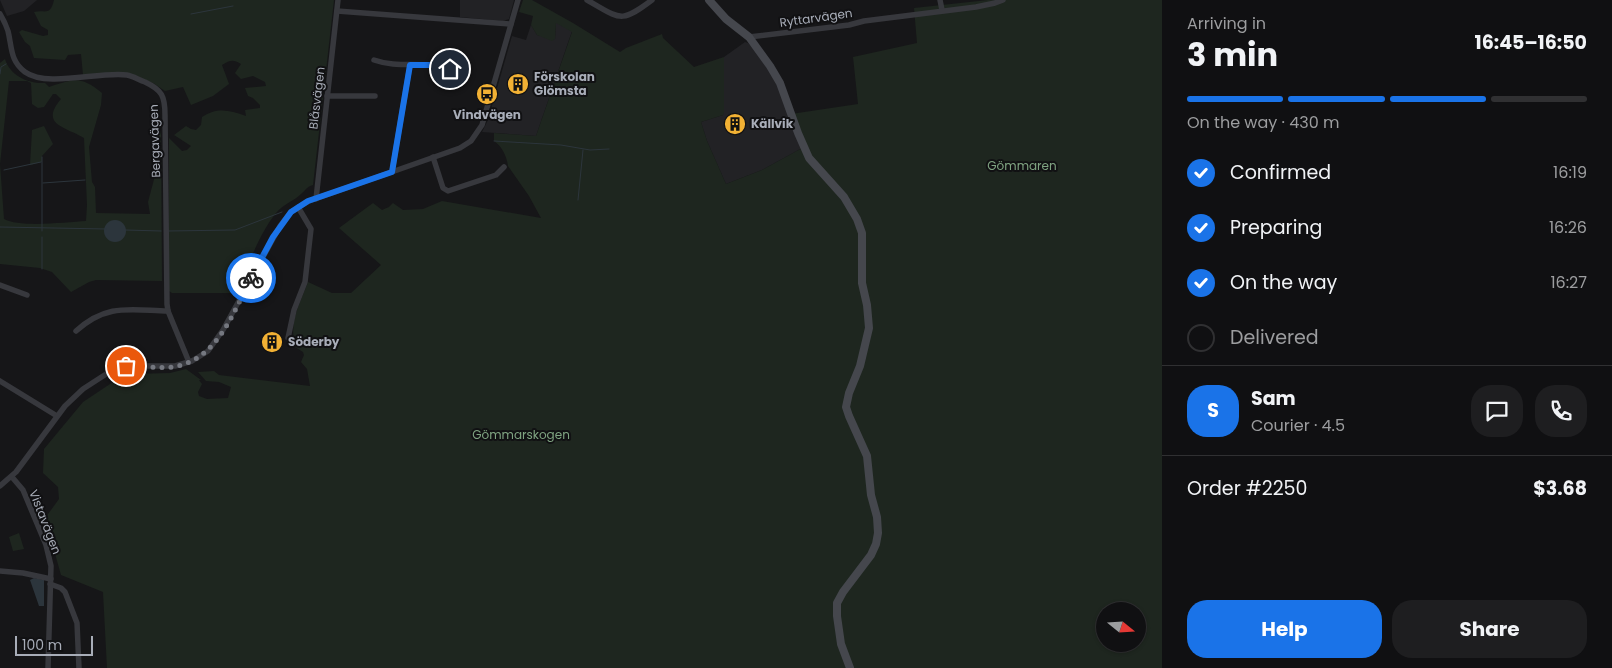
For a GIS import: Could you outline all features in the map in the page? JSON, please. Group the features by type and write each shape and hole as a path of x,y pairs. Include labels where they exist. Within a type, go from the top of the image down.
{"street":[{"name":"Blåsvägen","path":"316,199 338,0"},
{"path":"0,486 12,477 65,406 83,389 116,369 131,366 169,367 189,362 208,351 217,340 285,218 298,207 467,144 475,137 486,112 518,0"},
{"path":"587,0 612,14 622,17 631,15 652,0"},
{"path":"709,0 726,19 749,37 770,66 780,82 809,158 844,197 858,219 862,233 862,283 867,305 869,328 860,366 849,393 846,407 867,456 871,495 877,517 878,533 871,555 842,592 837,603 841,644 850,668"},
{"path":"940,0 942,10"},
{"name":"Ryttarvägen","path":"749,37 849,25 864,20 990,4 1003,0"},
{"path":"337,10 511,24"},
{"name":"Bergavägen","path":"0,14 8,32 13,58 21,69 34,77 127,76 154,86 162,94 165,103 168,311 189,362"},
{"path":"374,60 386,65 439,65 450,69"},
{"path":"392,172 410,65"},
{"path":"327,96 375,96"},
{"path":"434,157 443,188 448,191 496,175 504,168"},
{"path":"288,338 294,310 305,282 311,230 298,207"},
{"path":"0,285 27,296"},
{"path":"76,330 89,319 106,312 121,310 168,311"},
{"path":"0,381 57,416"},
{"name":"Vistavägen","path":"12,477 23,490 25,501 46,545 51,566 48,668"},
{"path":"0,571 23,573 50,582 65,592 78,623 79,668"}],"shaded area":[{"path":"0,0 37,0 24,11 7,16"},
{"path":"460,0 514,0 509,19 503,21 460,17"},
{"path":"556,22 572,31 536,136 482,132 488,120 512,36 526,40 531,25 537,35 555,39"},
{"path":"745,42 754,49 778,83 804,147 762,170 726,184 707,141 701,122 723,115 724,57"},
{"path":"115,220 125,227 126,231 119,241 115,242 105,235 104,231 111,221"},
{"path":"34,578 44,580 44,606 39,606 30,580"}],"green space":[{"path":"54,0 334,0 313,185 276,213 259,241 235,293 172,293 169,291 169,138 182,151 187,150 191,146 174,135 186,126 196,130 201,125 202,117 213,112 229,111 246,116 245,110 260,108 260,105 253,98 248,96 245,88 266,86 265,82 253,76 241,79 235,73 241,64 229,61 222,65 229,84 213,96 191,105 183,87 165,91 153,83 128,73 83,75 81,54 68,55 65,60 34,58 30,46 19,32 22,30 43,36 48,35 48,30 41,26 34,12 51,9"},
{"name":"Gömmarskogen","path":"523,0 532,0 620,52 662,34 663,38 694,67 724,57 723,115 701,122 707,141 726,184 762,170 804,147 791,114 858,104 853,57 917,43 914,8 988,0 1162,0 1162,668 107,668 103,592 61,575 52,543 43,521 59,499 58,487 43,473 44,449 83,402 116,380 134,374 170,373 186,369 201,380 199,380 202,384 198,392 199,396 207,399 228,398 231,387 219,382 206,381 198,372 214,371 219,375 310,386 307,369 301,362 304,355 303,352 295,347 293,338 294,321 298,306 308,282 332,293 351,293 381,265 339,228 373,203 382,210 393,203 403,210 423,209 442,201 541,218 529,196 508,166 502,149 494,141 494,133 536,136 572,32 556,23 555,39 552,41 537,35 531,25 533,16 519,12"},
{"path":"5,59 11,70 21,78 45,83 49,87 77,80 88,83 102,93 101,105 89,147 92,182 95,187 96,213 150,214 148,202 156,172 158,134 161,131 162,281 96,280 71,292 52,272 40,268 0,264 0,164 0,63","holes":["9,81 27,81 31,83 32,104 38,108 44,107 53,94 56,94 61,99 55,108 54,120 63,128 84,138 86,221 32,224 11,222 4,219 0,164"]},
{"path":"44,126 53,144 42,156 42,162 30,165 32,130"},
{"path":"19,533 24,549 13,551 9,537"}],"waterway":[{"path":"191,14 233,6"},
{"path":"0,74 1,67 6,64"},
{"path":"494,141 561,145 590,150 609,149"},
{"path":"578,200 583,150"},
{"path":"42,157 42,231"},
{"path":"4,170 41,162"},
{"path":"43,183 85,180"},
{"path":"168,231 235,230 282,212"},
{"path":"0,227 106,229"},
{"path":"125,230 161,231"},
{"path":"42,237 42,269"}],"way so far":[{"path":"126,366 175,366 189,362 208,351 223,330 251,278"}],"place":[{"name":"Förskolan Glömsta","path":"518,84"},
{"name":"Vindvägen","path":"487,94"},
{"name":"Källvik","path":"735,124"},
{"name":"Söderby","path":"272,342"}],"route":[{"path":"251,278 273,237 291,212 308,201 392,172 410,65 439,65 450,69"}],"park label":[{"name":"Gömmaren","path":"1022,166"}]}
